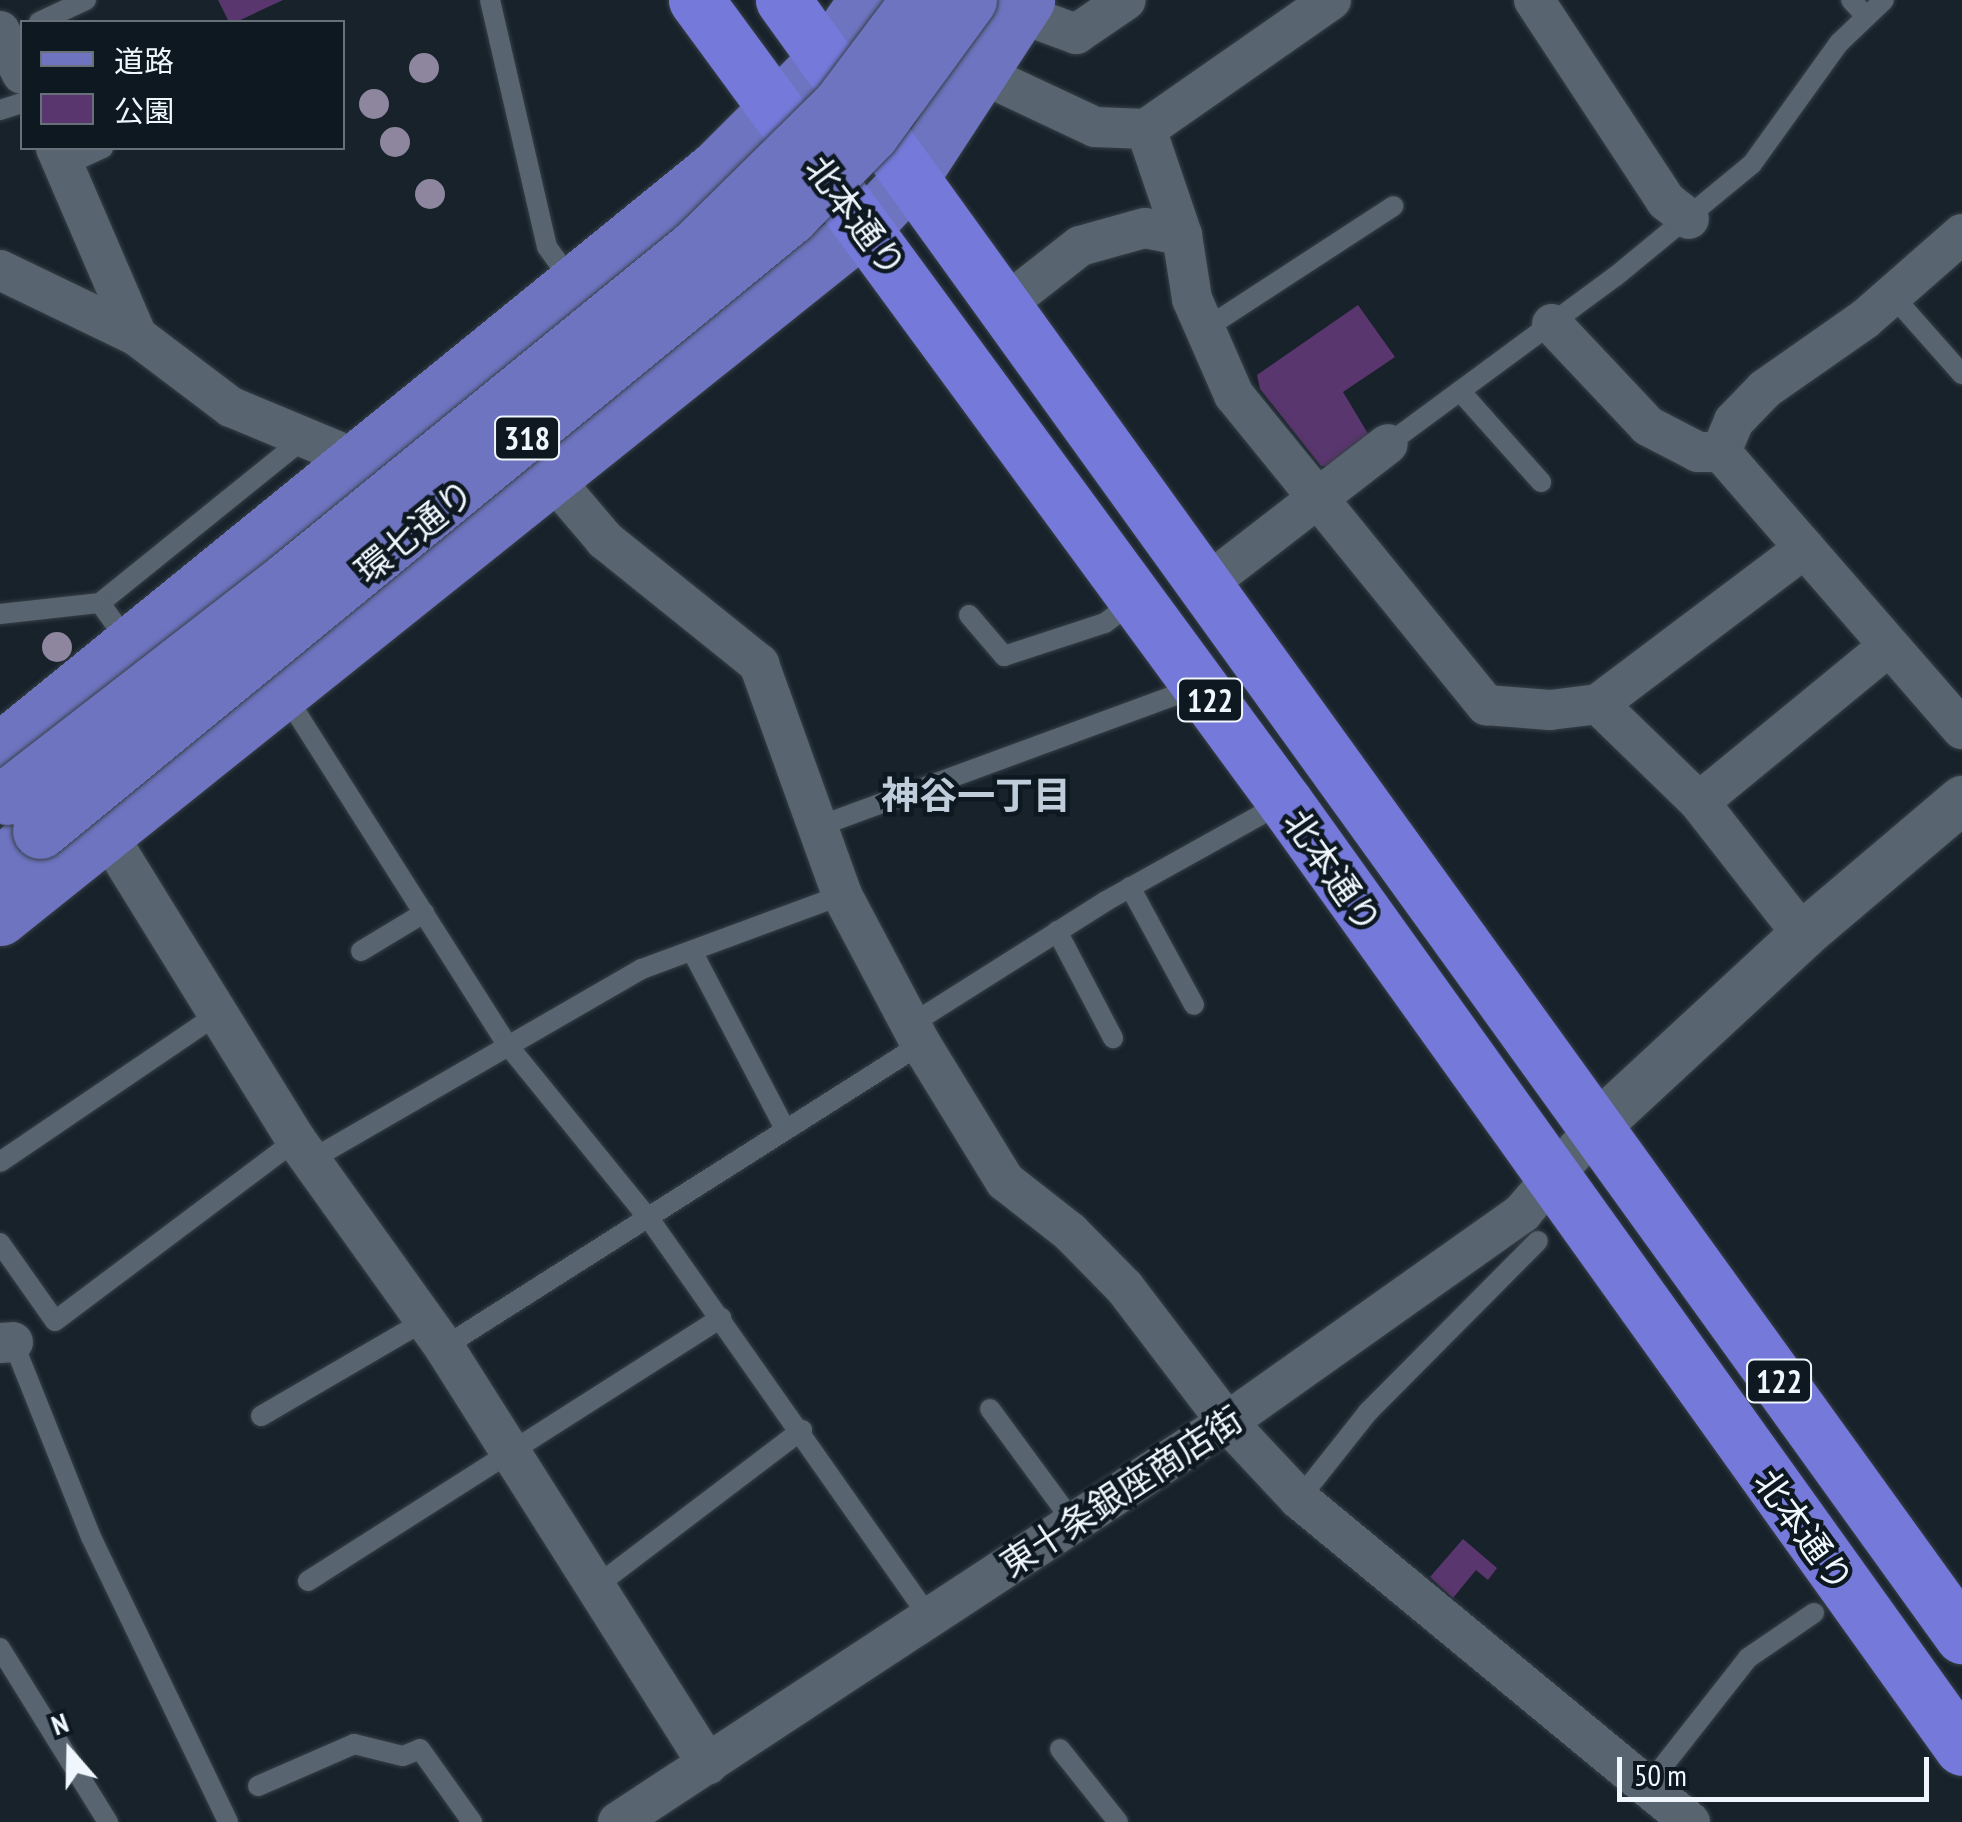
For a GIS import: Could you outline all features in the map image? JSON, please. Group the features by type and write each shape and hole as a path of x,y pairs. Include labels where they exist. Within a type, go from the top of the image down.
{"highway":[{"name":"北本通り","path":"696,0 1285,802 1550,1178 1962,1748"},
{"name":"北本通り","path":"783,0 1208,583 1962,1636"}],"main road":[{"name":"318","path":"10,809 56,704 114,623 356,459 574,285 776,111 826,58 866,0"},
{"name":"環七通り","path":"10,809 695,248 839,105 918,0"},
{"name":"318","path":"0,918 554,480 865,226 913,176 1025,7"},
{"name":"環七通り","path":"10,809 790,217 871,134 1025,7"}],"street":[{"path":"1025,7 1076,34 1126,0"},
{"path":"982,74 1095,127 1146,129 1331,0"},
{"path":"1534,0 1666,201 1689,219"},
{"path":"1146,129 1182,235 1205,329 1234,395 1486,705 1550,710 1598,704 1805,548"},
{"path":"59,157 137,336"},
{"path":"1006,304 1080,246 1146,228 1182,235"},
{"path":"1721,452 1734,422 1765,389 1892,296 1962,234"},
{"path":"0,270 137,336 231,408 301,441 332,444 356,459"},
{"path":"1552,324 1648,426 1698,452 1721,452 1962,729"},
{"path":"1208,583 1388,444"},
{"path":"554,480 605,540 760,664 842,896 915,1035 1005,1181 1070,1232 1125,1288 1227,1422 1299,1499 1650,1784 1690,1822"},
{"path":"1699,802 1889,646"},
{"path":"1598,704 1699,802 1802,935"},
{"path":"1596,1126 1802,935 1962,800"},
{"path":"107,834 303,1150 435,1334 708,1764"},
{"name":"東十条銀座商店街","path":"618,1822 1227,1422 1522,1213 1596,1126"}],"lane":[{"path":"51,20 86,0"},
{"path":"490,0 547,247 574,285"},
{"path":"1851,0 1866,16"},
{"path":"1388,444 1689,219 1752,164 1839,43 1884,0"},
{"path":"59,157 94,150"},
{"path":"1205,329 1394,206"},
{"path":"1892,296 1962,374"},
{"path":"1460,391 1541,482"},
{"path":"0,614 114,623 301,441"},
{"path":"969,615 1004,656 1105,623 1136,600"},
{"path":"817,827 1200,686"},
{"path":"283,692 506,1043 650,1220 802,1430 929,1617"},
{"path":"0,715 56,704"},
{"path":"260,1416 435,1334 650,1220 1058,931 1285,802"},
{"path":"1130,887 1194,1004"},
{"path":"0,1243 55,1320 303,1150 642,968 842,896"},
{"path":"361,952 424,913"},
{"path":"1058,931 1114,1038"},
{"path":"692,951 784,1127"},
{"path":"0,1162 216,1015"},
{"path":"1299,1499 1368,1412 1538,1241"},
{"path":"308,1581 510,1456 721,1318"},
{"path":"6,1343 91,1536 228,1822"},
{"path":"990,1410 1074,1522"},
{"path":"595,1587 802,1430"},
{"path":"1650,1784 1748,1658 1814,1612"},
{"path":"0,1648 108,1822"},
{"path":"258,1786 354,1744 404,1756 420,1750 472,1822"},
{"path":"1060,1750 1118,1822"}],"green space":[{"path":"218,0 283,0 240,20 228,20"},
{"path":"1358,305 1395,357 1343,392 1373,442 1338,467 1321,466 1260,389 1257,375"},
{"path":"1463,1539 1497,1568 1488,1580 1476,1570 1453,1598 1430,1577"}],"district":[{"name":"神谷一丁目","path":"976,795"}]}
